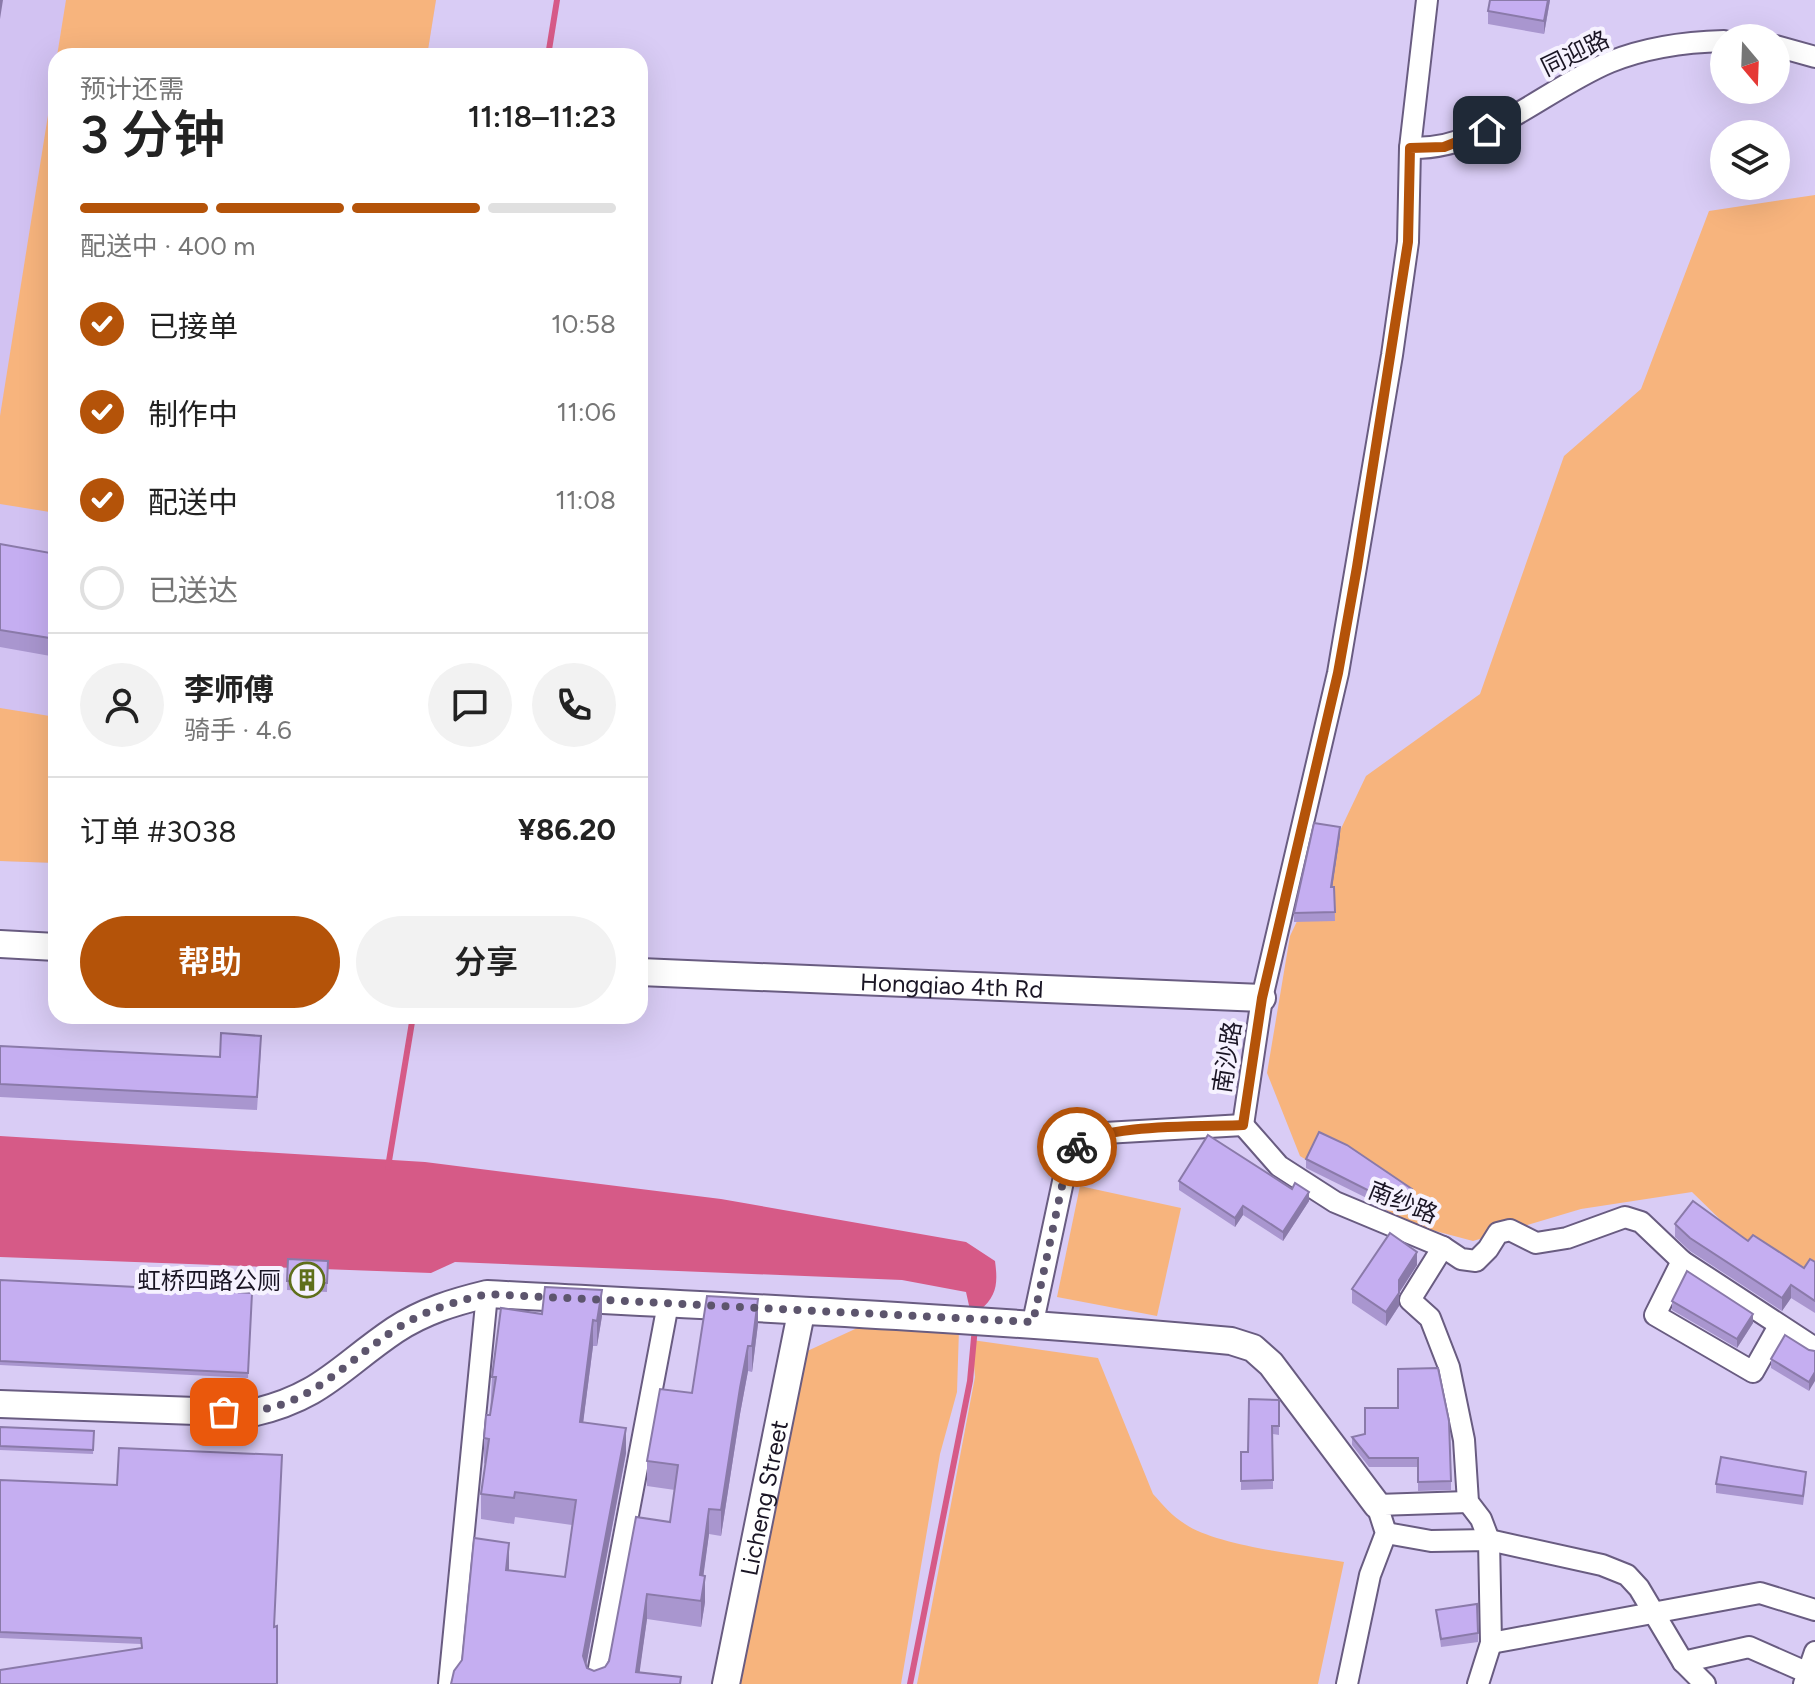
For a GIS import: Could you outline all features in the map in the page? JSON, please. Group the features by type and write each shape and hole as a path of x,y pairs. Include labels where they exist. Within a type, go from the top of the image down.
{"street":[{"name":"南沙路","path":"1243,1125 1262,998 1338,673 1354,582 1408,242 1410,148 1427,0"},
{"name":"同迎路","path":"1410,148 1465,142 1609,63 1653,47 1710,42"},
{"path":"1790,50 1815,57"},
{"path":"0,944 48,947"},
{"name":"Hongqiao 4th Rd","path":"648,972 1262,998"},
{"path":"1033,1322 1068,1158 1081,1141 1105,1133 1243,1125"},
{"name":"南纱路","path":"1243,1125 1279,1166 1335,1202 1443,1247 1410,1300 1430,1318 1449,1367 1464,1440 1468,1502 1481,1519 1489,1540"},
{"path":"1443,1247 1461,1259 1476,1261 1498,1233 1510,1230 1536,1243 1567,1238 1625,1217 1641,1222 1682,1261 1815,1348"},
{"path":"1682,1261 1655,1315 1753,1372 1779,1326"},
{"path":"449,1684 487,1294"},
{"path":"0,1404 252,1413 286,1405 317,1390 396,1329 439,1306 487,1294 801,1313 1033,1322 1231,1341 1253,1348 1271,1364 1377,1505 1386,1533 1370,1575 1347,1684"},
{"path":"596,1684 668,1304"},
{"name":"Licheng Street","path":"726,1684 801,1313"},
{"path":"1377,1505 1468,1502"},
{"path":"1386,1533 1431,1541 1489,1540 1602,1565 1627,1575 1683,1662 1705,1684"},
{"path":"1478,1684 1491,1643 1489,1540"},
{"path":"1491,1643 1760,1593 1815,1610"},
{"path":"1683,1662 1749,1647 1809,1677 1815,1652"}],"shaded area":[{"path":"0,0 436,0 428,48 48,48 48,863 0,861"},
{"path":"66,0 436,0 428,48 58,48"},
{"path":"48,115 48,512 0,504 0,416"},
{"path":"1815,195 1815,1312 1692,1192 1581,1209 1473,1241 1409,1224 1300,1156 1267,1073 1290,936 1366,776 1480,694 1564,456 1641,389 1709,211"},
{"path":"0,708 48,716 48,863 0,861"},
{"path":"0,1136 425,1162 721,1199 966,1242 995,1261 996,1282 986,1305 980,1310 970,1310 966,1292 902,1280 455,1262 431,1273 0,1257"},
{"path":"1080,1186 1181,1208 1157,1316 1057,1297"},
{"path":"866,1324 959,1329 957,1392 940,1454 901,1684 741,1684 803,1353"},
{"path":"972,1340 1098,1358 1153,1494 1176,1517 1199,1532 1239,1544 1344,1562 1318,1684 917,1684 975,1377"}],"building":[{"path":"1490,0 1548,0 1544,21 1488,11"},
{"path":"0,544 48,553 48,638 0,630"},
{"path":"1314,823 1340,827 1331,887 1334,887 1335,912 1294,913"},
{"path":"221,1033 261,1036 257,1097 0,1084 0,1046 220,1057"},
{"path":"1319,1132 1347,1145 1412,1189 1401,1207 1306,1159"},
{"path":"1208,1135 1292,1189 1295,1183 1309,1192 1283,1232 1243,1206 1235,1218 1179,1181"},
{"path":"1693,1201 1748,1241 1753,1235 1804,1268 1810,1259 1815,1262 1815,1301 1791,1285 1782,1298 1690,1238 1675,1224"},
{"path":"1390,1233 1417,1252 1399,1280 1399,1293 1386,1312 1352,1289"},
{"path":"288,1259 328,1261 327,1283 287,1281"},
{"path":"1687,1271 1753,1314 1737,1339 1672,1301"},
{"path":"0,1280 252,1293 248,1373 0,1361"},
{"path":"545,1287 602,1290 597,1321 593,1320 580,1422 626,1428 583,1656 587,1668 594,1671 605,1667 609,1661 636,1517 670,1522 678,1465 647,1461 660,1389 692,1393 707,1296 758,1299 721,1510 709,1509 700,1575 705,1576 701,1601 647,1594 636,1672 681,1677 680,1684 451,1684 454,1671 462,1660 474,1538 509,1543 506,1570 565,1577 576,1500 515,1492 514,1498 481,1494 489,1439 484,1438 486,1415 490,1415 496,1377 492,1377 501,1308 542,1314"},
{"path":"1785,1335 1815,1351 1815,1372 1809,1382 1771,1359"},
{"path":"1438,1368 1449,1421 1451,1481 1418,1482 1418,1458 1369,1458 1352,1437 1365,1434 1365,1408 1398,1408 1398,1369"},
{"path":"1249,1399 1279,1400 1279,1426 1272,1426 1273,1480 1241,1481 1241,1452 1248,1452"},
{"path":"0,1427 94,1431 93,1450 0,1446"},
{"path":"119,1448 282,1455 274,1627 277,1626 277,1684 0,1684 0,1670 142,1648 141,1638 0,1632 0,1480 117,1485"},
{"path":"1721,1457 1806,1472 1803,1496 1716,1484"},
{"path":"1477,1604 1478,1633 1441,1639 1436,1610"}],"waterway":[{"path":"549,48 557,0"},
{"path":"388,1167 412,1024"},
{"path":"910,1684 970,1381 975,1327"}],"way so far":[{"path":"224,1412 252,1413 286,1405 317,1390 396,1329 439,1306 487,1294 801,1313 1033,1322 1068,1158 1077,1147"}],"place":[{"name":"虹桥四路公厕","path":"307,1280"}],"route":[{"path":"1077,1147 1081,1141 1105,1133 1243,1125 1262,998 1311,777 1338,673 1357,567 1408,242 1410,148 1444,147 1465,142 1487,130"}]}
